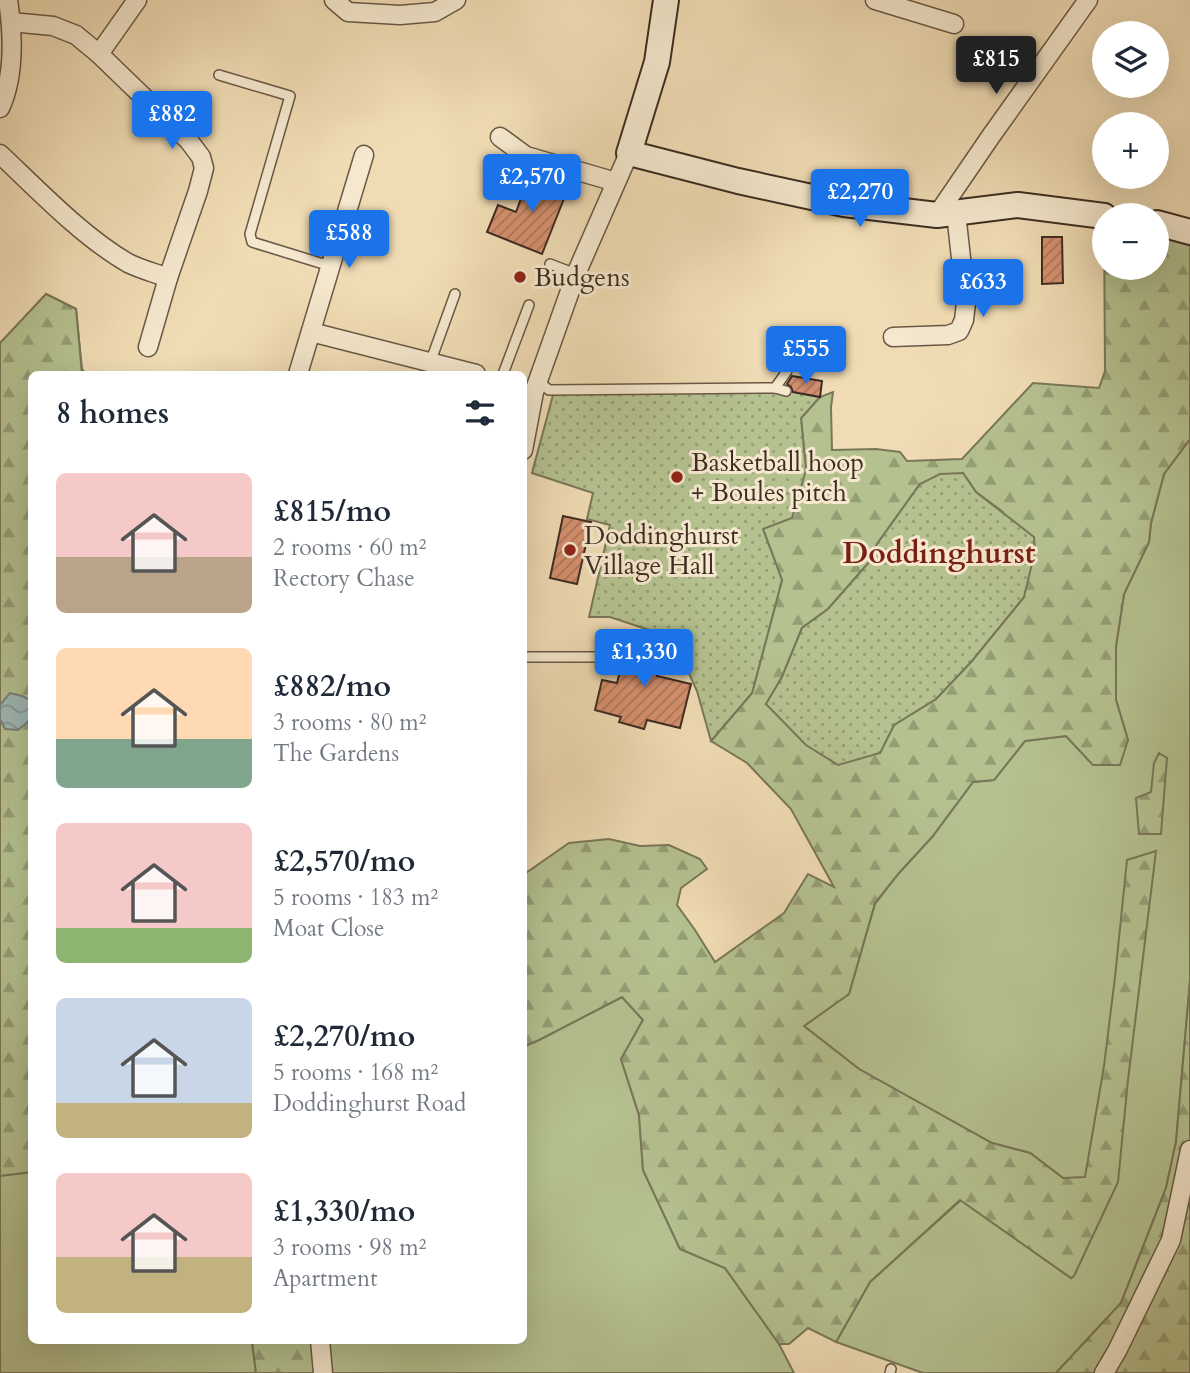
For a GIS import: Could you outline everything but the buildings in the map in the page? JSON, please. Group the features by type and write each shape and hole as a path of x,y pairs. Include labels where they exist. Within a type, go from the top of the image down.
{"street":[{"path":"0,108 10,73 11,22 8,0"},
{"path":"99,54 137,0"},
{"path":"334,0 348,12 400,15 435,12 456,0"},
{"path":"527,422 532,387 576,274 629,153 657,62 666,0"},
{"path":"874,0 904,4 954,24"},
{"path":"893,337 948,335 959,331 964,320 966,303 947,214 990,136 1088,0"},
{"path":"11,22 53,26 76,36 99,54 189,141 201,157 204,168 198,191 148,347"},
{"path":"500,137 526,156 616,182"},
{"path":"629,153 738,181 845,204 947,214 1018,205 1092,214"},
{"path":"0,155 100,244 129,264 168,278"},
{"path":"300,371 364,155"},
{"path":"1169,226 1190,232"},
{"path":"311,332 463,371"},
{"path":"1104,1373 1171,1240 1190,1150"},
{"path":"320,1344 323,1373"}],"lane":[{"path":"219,75 290,96 250,234 253,242 330,266"},
{"path":"550,264 576,274"},
{"path":"430,363 455,293"},
{"path":"504,371 529,305"},
{"path":"775,388 787,371"},
{"path":"532,387 575,391 775,388 786,391"},
{"path":"527,657 608,657"}],"green space":[{"path":"1169,226 1190,232 1190,439 1164,474 1151,523 1149,542 1124,594 1116,646 1116,700 1128,740 1120,765 1093,765 1066,736 1025,741 994,780 973,782 932,837 875,903 849,994 804,1026 859,1069 992,1143 1030,1153 1063,1178 1085,1177 1104,1066 1127,860 1156,851 1118,1182 1071,1278 960,1200 870,1282 836,1342 808,1328 789,1344 779,1344 725,1268 680,1249 643,1170 639,1115 621,1059 643,1020 622,997 527,1045 527,872 569,843 609,839 640,846 669,845 700,859 707,869 681,888 677,905 715,962 784,913 808,874 834,887 791,809 747,763 711,741 752,693 782,580 763,529 806,470 801,418 820,397 833,392 832,450 876,449 900,452 907,461 962,459 1033,383 1099,388 1105,371 1104,280 1169,280","holes":["963,473 976,492 1003,512 1024,597 971,662 936,699 894,725 880,753 766,704 782,677 802,628 828,609 872,559 877,544 920,484"]},
{"path":"46,294 76,309 84,371 28,371 28,1344 252,1344 256,1373 0,1373 0,344"},
{"path":"46,294 76,309 82,371 28,371 28,1172 0,1176 0,343"},
{"path":"775,388 820,397 801,418 806,470 792,518 763,529 782,580 752,693 711,741 697,691 682,658 655,632 610,617 589,617 610,525 587,519 593,493 532,473 553,395 575,391"},
{"path":"1190,439 1190,981 1176,1142 1166,1188 1121,1303 1056,1373 923,1373 836,1342 870,1282 961,1200 1071,1278 1085,1178 1063,1178 1030,1153 992,1143 859,1069 804,1026 849,994 875,904 932,837 973,782 994,780 1025,741 1066,736 1093,765 1128,740 1116,700 1116,646 1124,594 1149,542 1151,523 1164,474"},
{"path":"963,473 976,492 1034,537 1035,551 1024,597 971,662 936,699 894,725 880,753 838,765 806,745 766,704 782,677 802,628 828,609 872,559 877,544 920,484 940,474"},
{"path":"1159,753 1167,758 1161,834 1139,834 1136,798 1151,792 1154,763"},
{"path":"1190,981 1190,1373 1056,1373 1121,1303 1166,1188 1176,1142"},
{"path":"622,997 643,1020 621,1059 639,1115 643,1170 680,1249 725,1268 779,1344 794,1373 323,1373 320,1344 527,1344 527,1045"},
{"path":"252,1344 320,1344 323,1373 256,1373"}],"water":[{"path":"10,693 28,699 28,722 18,730 5,729 0,719 0,705"}],"place":[{"name":"Budgens","path":"520,277"},
{"name":"Basketball hoop + Boules pitch","path":"677,477"},
{"name":"Doddinghurst Village Hall","path":"570,550"}],"district":[{"name":"Doddinghurst","path":"939,553"}]}
